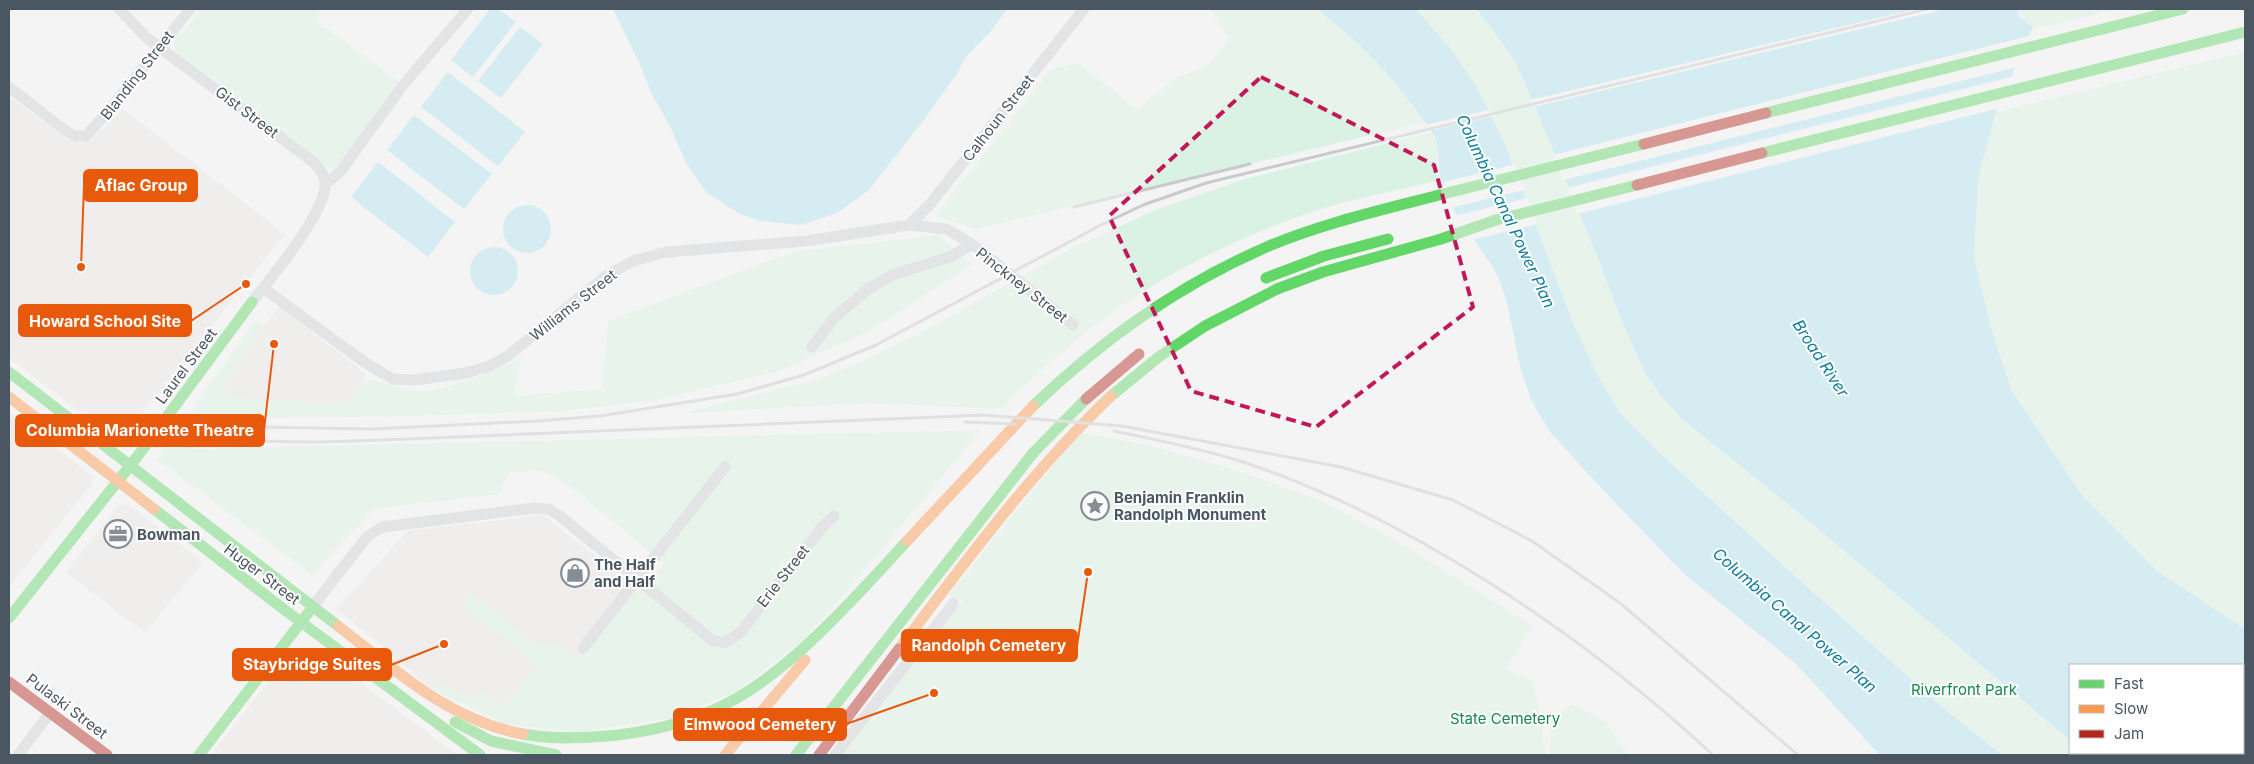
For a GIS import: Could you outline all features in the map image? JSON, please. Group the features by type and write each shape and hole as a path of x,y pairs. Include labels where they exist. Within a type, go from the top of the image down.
{"main road":[{"path":"725,755 878,574 980,462 1056,384 1133,321 1210,273 1263,248 1311,230 1416,201 2183,9"},
{"path":"820,755 972,553 1051,454 1112,394 1179,342 1256,298 1332,268 1440,239 1496,220 2245,32"},
{"path":"1437,227 1496,220"},
{"path":"1257,283 1324,256 1402,235"},
{"name":"Laurel Street","path":"9,618 129,467 252,302"},
{"path":"796,755 1034,452 1089,395 1146,349"},
{"name":"Huger Street","path":"9,372 129,467 421,690"},
{"name":"Huger Street","path":"9,397 117,482 451,736"},
{"path":"421,690 482,723 533,735 578,738 653,729 735,700 756,687 799,652 878,574"},
{"path":"199,755 313,606"},
{"name":"Pulaski Street","path":"9,682 107,755"},
{"path":"421,690 459,726 485,740 497,745 556,755"},
{"path":"451,736 470,755"},
{"path":"451,736 480,755"}],"street":[{"name":"Gist Street","path":"118,9 160,47 312,161 323,174 325,184"},
{"name":"Blanding Street","path":"9,87 66,131 81,137 91,133 190,9"},
{"path":"325,184 340,172 403,85 468,9"},
{"name":"Calhoun Street","path":"909,224 931,203 1084,9"},
{"name":"Laurel Street","path":"252,302 316,213 325,184"},
{"name":"Williams Street","path":"263,288 367,364 393,379 414,380 466,373 490,366 509,355 606,276 633,261 666,252 806,241 909,224 946,229 972,244"},
{"path":"812,348 834,318 868,288 892,276 950,257 972,244"},
{"name":"Pinckney Street","path":"972,244 1073,325"},
{"path":"583,648 725,467"},
{"path":"313,606 367,537 382,527 534,508 549,510 638,578"},
{"name":"Erie Street","path":"638,578 712,640 726,642 733,638 823,526 834,516"},
{"path":"835,755 953,604"},
{"path":"18,755 50,713"}],"highlighted area":[{"path":"1261,77 1434,165 1473,307 1316,427 1191,391 1109,216"}],"shaded area":[{"path":"9,96 68,140 81,143 92,140 123,109 285,234 119,442 9,358"},
{"path":"280,307 366,374 354,396 346,404 252,401 221,392 263,326"},
{"path":"9,411 92,476 92,484 9,587"},
{"path":"128,504 203,562 145,633 66,572 118,506"},
{"path":"543,515 639,591 580,659 537,665 505,707 483,694 468,699 442,683 434,690 337,609 407,531"},
{"path":"313,647 457,755 211,755 286,658 300,649"}],"green space":[{"path":"201,9 321,9 317,21 320,27 328,29 398,81 339,165 330,169 179,54 174,48 177,33 181,34"},
{"path":"1209,9 1317,9 1348,34 1376,61 1402,90 1426,122 976,229 935,216 1050,70 1077,63 1138,110 1176,77 1192,73 1211,62 1229,37"},
{"name":"Riverfront Park","path":"1416,9 1477,9 1513,58 1594,248 1625,329 1646,374 1663,398 1682,419 1798,512 2069,739 2069,754 2091,755 2002,755 1942,707 1630,426 1607,395 1573,323 1506,147 1477,88 1454,53"},
{"path":"2018,9 2117,9 2050,26 2033,27 2019,17"},
{"path":"2245,52 2245,629 2158,572 2081,494 2011,390 1989,321 1974,257 1978,178 1996,112"},
{"path":"1432,132 1438,147 1440,180 1315,211 1226,246 1185,267 1146,290 1108,316 1036,375 1002,409 870,403 682,413 812,381 863,361 924,331 1071,249 1155,210 1245,179"},
{"path":"938,235 972,265 866,333 779,371 657,400 565,411 375,417 191,419 205,390 255,321 263,326 221,391 252,401 346,404 353,398 362,381 377,381 404,389 419,391 432,390 458,384 521,359 514,396 602,389 608,321 793,252"},
{"path":"981,430 842,597 800,643 737,691 669,719 577,732 505,724 434,690 442,683 468,699 483,694 505,707 537,666 464,606 470,592 534,643 557,646 580,658 663,563 571,487 544,471 509,472 499,494 374,509 312,575 156,459 166,445 193,449"},
{"name":"State Cemetery","path":"1080,432 1152,446 1236,470 1319,500 1396,540 1532,625 1506,670 1534,681 1546,755 842,755 962,601 948,596"},
{"path":"1573,704 1607,722 1628,755 1550,755 1552,725 1559,714"}],"water":[{"path":"490,9 498,9 516,22 473,77 451,60"},
{"path":"613,9 1007,9 992,30 965,58 958,72 923,121 868,191 837,213 801,225 761,221 740,214 707,193 686,163 670,126 652,95 640,64"},
{"name":"Columbia Canal Power Plan","path":"1317,9 1416,9 1454,53 1477,88 1506,147 1573,323 1598,376 1619,412 1655,449 1811,590 1942,707 2002,755 1880,755 1795,663 1683,573 1587,473 1548,429 1531,400 1520,366 1507,302 1499,279 1491,264 1455,212 1440,180 1438,147 1435,137 1409,100 1382,67 1352,38"},
{"name":"Broad River","path":"1477,9 2018,9 2019,17 2033,27 1996,112 1978,178 1974,257 1989,321 2011,390 2081,494 2158,572 2245,629 2245,755 2091,755 2090,754 2244,754 2244,664 2069,664 2069,739 1798,512 1682,419 1663,398 1646,374 1625,329 1594,248 1513,58"},
{"path":"520,27 543,44 501,98 478,81"},
{"path":"448,72 525,132 498,166 421,107"},
{"path":"414,115 492,174 464,209 387,150"},
{"path":"378,162 455,222 428,257 351,197"},
{"path":"522,205 532,205 541,209 547,215 551,229 547,243 541,249 532,253 522,253 513,249 507,243 503,234 503,224 507,215 513,209"},
{"path":"489,247 499,247 508,251 514,257 518,271 514,285 508,291 499,295 489,295 480,291 474,285 470,276 470,266 474,257 480,251"}],"pier":[{"path":"1916,9 1946,9 1533,107 1530,100"},
{"path":"2033,35 2018,67 1563,180 1553,155"},
{"path":"2015,76 2000,108 1577,214 1567,188"},
{"path":"1490,110 1493,116 1429,131 1425,125"},
{"path":"1515,164 1524,190 1450,208 1439,183"},
{"path":"1527,198 1537,224 1472,240 1455,216"}],"railway":[{"path":"196,426 373,429 537,421 600,416 737,394 804,375 876,345 1099,226 1143,205 1206,183 1927,9"},
{"path":"1074,207 1250,164"},
{"path":"197,440 315,442 383,440 984,415 1122,426 1341,467 1453,500 1532,541 1620,603 1798,755"},
{"path":"965,422 1015,424"},
{"path":"1114,431 1193,448 1240,461 1303,484 1366,513 1429,546 1551,624 1663,710 1713,755"}],"traffic: fast":[{"path":"1766,113 2183,9"},
{"path":"1762,153 2245,32"},
{"path":"1033,406 1087,358 1144,315 1204,278 1269,246 1311,230 1375,212 1644,144"},
{"path":"1111,396 1160,356 1205,326 1277,289 1323,272 1441,239 1496,220 1637,185"},
{"path":"1266,278 1324,256 1388,239"},
{"path":"9,618 137,457 252,302"},
{"path":"9,372 338,626"},
{"path":"796,755 1034,452 1086,399"},
{"path":"154,509 286,611 480,755"},
{"path":"523,734 570,738 633,733 664,727 694,718 737,698 760,684 805,647 907,541"},
{"path":"199,755 308,613"},
{"path":"455,722 491,741 556,755"}],"traffic: slow":[{"path":"899,649 974,550 1026,486 1111,396"},
{"path":"9,397 154,509"},
{"path":"907,541 1033,406"},
{"path":"338,626 402,676 447,706 471,718 523,734"},
{"path":"725,755 805,660"}],"traffic: jam":[{"path":"1644,144 1766,113"},
{"path":"1637,185 1762,153"},
{"path":"1086,399 1139,354"},
{"path":"819,755 899,649"},
{"path":"9,682 107,755"}],"place":[{"name":"Aflac Group","path":"81,267"},
{"name":"Howard School Site","path":"246,284"},
{"name":"Columbia Marionette Theatre","path":"274,344"},
{"name":"Benjamin Franklin Randolph Monument","path":"1095,506"},
{"name":"Bowman","path":"118,534"},
{"name":"Randolph Cemetery","path":"1088,572"},
{"name":"The Half and Half","path":"575,573"},
{"name":"Staybridge Suites","path":"444,644"},
{"name":"Elmwood Cemetery","path":"934,693"}]}
